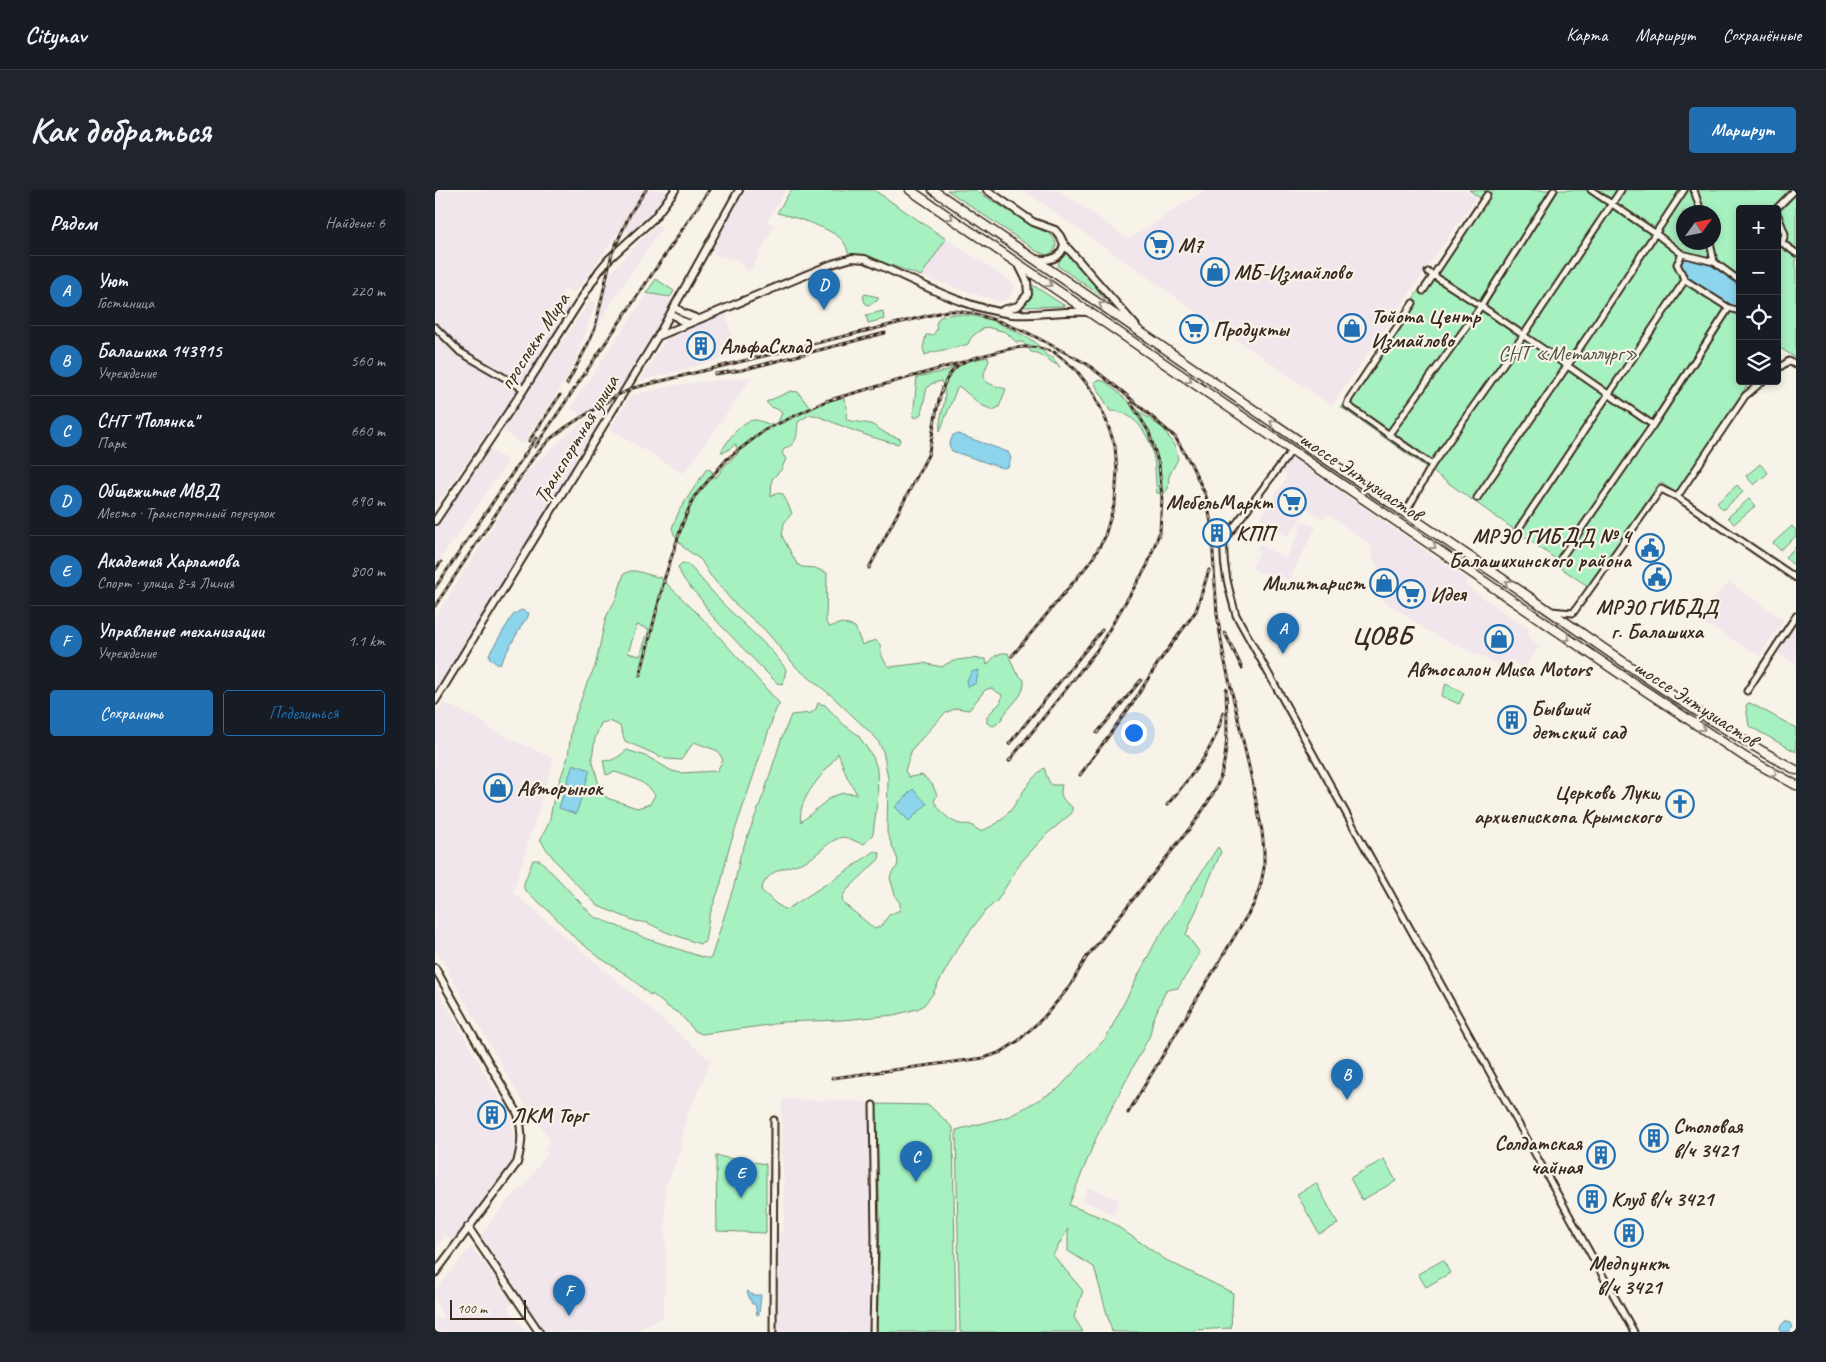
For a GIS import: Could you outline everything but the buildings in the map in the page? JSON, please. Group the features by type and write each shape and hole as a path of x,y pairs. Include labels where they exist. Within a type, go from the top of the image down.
{"highway":[{"name":"шоссе Энтузиастов","path":"910,190 1626,678 1745,757 1796,785"},
{"name":"шоссе Энтузиастов","path":"933,190 1639,674 1710,720 1796,770"}],"street":[{"name":"проспект Мира","path":"435,521 524,389 599,271 609,259 654,218 675,190"},
{"name":"Транспортная улица","path":"435,701 658,336 739,190"},
{"path":"987,190 1033,222 1055,230 1061,236 1064,244 1142,333"},
{"path":"1389,433 1481,306 1554,190"},
{"path":"1591,190 1655,233 1682,254 1714,262 1736,278"},
{"path":"1405,514 1432,464 1523,336 1621,190"},
{"path":"1477,498 1684,190"},
{"path":"1694,190 1699,205"},
{"path":"1779,205 1795,190"},
{"path":"1423,291 1431,274 1487,195"},
{"path":"1781,224 1785,234 1782,243 1796,253"},
{"path":"1032,257 1043,260 1053,259 1063,250 1064,244"},
{"path":"1711,250 1714,262"},
{"path":"1682,254 1677,264 1685,280 1729,308 1736,310"},
{"path":"658,336 831,264 852,258 865,260 957,299 1013,314 1071,311 1091,312"},
{"path":"1000,311 1018,306 1029,294 1027,281 1018,263"},
{"path":"1431,274 1481,306 1653,425"},
{"path":"1519,528 1685,280"},
{"path":"1413,303 1366,369 1347,405 1432,464"},
{"path":"675,307 683,313 698,319"},
{"path":"1561,558 1653,425 1729,308"},
{"path":"671,313 688,323"},
{"path":"435,327 460,352 524,389"},
{"path":"1781,366 1789,361 1796,364"},
{"path":"1677,497 1745,396 1758,385"},
{"path":"1292,450 1224,540 1223,556 1236,615 1634,1332"},
{"path":"1548,611 1573,613 1661,489 1677,497 1796,578"},
{"path":"1747,691 1796,616"},
{"path":"435,968 518,1114 522,1128 522,1144 517,1163 435,1273"},
{"path":"873,1105 875,1238 873,1332"},
{"path":"773,1332 774,1120"},
{"path":"468,1227 539,1332"}],"shaded area":[{"path":"435,190 669,190 658,206 630,233 621,228 576,292 564,289 561,299 573,305 520,387 435,507"},
{"path":"745,190 786,190 767,221 774,226 751,270 746,271 738,260 715,255 714,246"},
{"path":"1024,190 1058,190 1129,239 1205,190 1465,190 1476,197 1332,406"},
{"path":"656,224 662,228 613,300 589,342 587,341 596,321 606,278"},
{"path":"946,239 1012,282 1015,287 1010,297 1000,302 921,276"},
{"path":"647,294 673,300 620,391 583,415 570,408"},
{"path":"590,301 596,302 576,360 564,382 522,445 502,429"},
{"path":"726,313 736,355 640,381 667,337"},
{"path":"752,377 684,474 610,429 631,395 682,384"},
{"path":"611,402 435,696 435,617 528,471 569,432"},
{"path":"488,448 508,461 435,567 435,525"},
{"path":"1292,458 1468,580 1465,585 1530,630 1527,635 1540,646 1523,669 1510,659 1504,668 1428,631 1371,592 1383,574 1378,570 1370,551 1373,547 1328,514 1324,519 1307,509 1288,537 1260,518 1288,476 1282,472"},
{"path":"1301,520 1316,527 1289,580 1277,574 1274,579 1252,568 1260,551 1256,549 1259,544 1286,558 1299,533 1300,528 1298,527"},
{"path":"1730,582 1783,620 1760,656 1694,617"},
{"path":"1796,625 1796,665 1778,653"},
{"path":"443,702 487,724 486,727 554,759 513,892 711,1061 687,1116 680,1145 683,1146 665,1188 666,1269 663,1317 634,1332 545,1332 481,1235 507,1201 525,1185 548,1153 544,1150 549,1140 541,1126 534,1121 435,949 435,714"},
{"path":"435,984 511,1120 517,1144 512,1162 454,1242 445,1236 435,1249"},
{"path":"782,1099 869,1102 870,1237 868,1332 776,1332 776,1233 782,1233 784,1215 783,1157 781,1153"},
{"path":"1088,1187 1119,1200 1113,1214 1082,1200"},
{"path":"471,1246 512,1302 508,1308 526,1332 435,1332 435,1313 437,1318 443,1318 435,1299 435,1291"}],"green space":[{"path":"791,190 874,190 946,239 921,276 869,257 849,256 847,248 838,236 802,220 777,213"},
{"path":"947,190 975,190 1031,225 1050,234 1055,240 1056,246 1053,252 1047,255 1038,252"},
{"name":"СНТ «Металлург»","path":"1469,190 1796,190 1796,358 1781,349 1781,205 1736,205 1736,385 1747,385 1676,493 1660,482 1589,587 1558,566 1560,562 1341,407 1480,198"},
{"path":"1066,250 1113,304 1058,266 1060,258"},
{"path":"656,279 674,291 670,297 646,293"},
{"path":"1031,284 1065,306 1023,307 1030,294"},
{"path":"865,294 878,297 878,300 868,305 865,303 863,296"},
{"path":"883,311 884,319 868,323 866,315"},
{"path":"953,314 974,316 994,321 1023,335 1035,342 1060,367 1037,353 1031,352 1023,342 1016,342 1006,332 986,327 973,336 968,344 925,355 923,348 926,335 933,335 937,329 936,323 940,317"},
{"path":"988,357 989,361 984,378 993,385 1006,389 999,407 993,410 981,405 960,387 957,388 940,431 945,400 941,381 931,384 927,388 921,414 916,418 913,417 917,377 946,371 963,362"},
{"path":"1099,380 1106,382 1141,413 1164,429 1175,447 1178,459 1169,476 1168,489 1163,494 1157,493 1153,454 1144,431 1126,414 1110,411 1094,382"},
{"path":"791,391 798,392 807,404 812,407 843,397 847,407 846,420 871,424 887,434 901,439 898,444 856,431 815,415 809,415 798,422 795,441 785,448 782,453 786,459 781,470 772,479 771,497 777,493 783,494 792,513 784,523 782,536 797,564 827,573 826,622 829,627 842,623 855,627 862,645 875,640 880,644 882,657 890,667 923,663 942,667 963,659 986,659 987,665 998,654 1008,653 1015,671 1024,680 1023,689 1019,697 996,725 993,726 987,723 987,716 1001,702 1002,695 991,688 985,690 969,710 956,708 944,714 912,749 905,771 909,777 922,775 932,784 937,795 934,801 944,814 953,821 969,824 980,831 1002,820 1027,786 1044,768 1052,785 1062,785 1061,795 1072,807 1072,813 1047,834 1021,862 997,901 985,911 957,949 932,995 923,1006 894,1015 842,1020 781,1022 702,1034 695,1031 680,1014 652,994 651,996 630,977 600,958 574,937 524,889 524,883 533,860 540,860 593,916 648,939 705,958 711,958 735,882 740,856 791,715 811,713 816,709 818,703 825,705 843,724 858,735 873,757 877,769 878,795 873,834 864,844 842,837 835,840 804,862 782,869 770,876 761,890 786,910 874,851 880,853 879,859 846,891 842,897 843,903 875,929 881,926 889,915 900,910 900,903 896,898 890,878 892,872 897,867 898,860 887,833 888,778 883,751 877,739 832,696 797,668 765,630 733,602 710,575 701,560 683,547 672,528 680,509 706,470 710,469 716,478 725,465 737,455 736,444 725,452 721,452 739,428 754,420 777,424 782,413 766,402","holes":["838,753 847,777 857,794 843,793 831,797 801,822 803,803 813,785"]},
{"path":"1760,464 1768,473 1754,485 1746,476"},
{"path":"1737,485 1743,492 1723,510 1717,503"},
{"path":"1749,499 1755,506 1734,524 1728,517"},
{"path":"1792,526 1796,531 1796,536 1780,550 1773,543"},
{"path":"1796,547 1796,560 1792,564 1785,557"},
{"path":"682,563 688,564 725,606 770,649 786,669 783,684 777,683 711,615 702,600 682,576 678,567"},
{"path":"636,571 661,578 703,619 780,704 776,709 728,851 721,883 709,917 705,942 700,944 666,932 648,923 635,921 598,906 561,868 540,840 549,823 554,797 568,757 572,725 587,683 595,667 606,617 616,599 624,574","holes":["637,625 649,629 640,656 628,653","610,721 620,726 625,741 666,759 681,760 694,742 718,751 723,760 717,771 681,773 672,771 648,757 627,750 612,760 603,760 606,775 615,772 632,778 643,783 655,795 650,804 637,808 607,798 600,789 592,759 595,738 601,723"]},
{"path":"1446,684 1464,693 1459,704 1441,696"},
{"path":"1748,703 1796,728 1796,752 1749,726 1746,706"},
{"path":"1218,847 1221,852 1186,934 1200,953 1178,988 1166,990 1153,1020 1150,1035 1096,1138 1069,1205 1108,1220 1166,1260 1233,1293 1231,1328 1195,1330 1193,1332 1112,1332 1094,1267 1068,1251 1068,1229 1053,1255 1083,1291 1074,1317 1083,1332 960,1332 956,1130 1010,1116 1058,1089 1106,1038 1155,943"},
{"path":"876,1104 929,1105 953,1128 956,1332 877,1332 880,1220"},
{"path":"716,1156 766,1164 766,1233 717,1231"},
{"path":"1384,1159 1396,1181 1362,1200 1350,1178"},
{"path":"1316,1183 1338,1224 1319,1234 1297,1194"},
{"path":"1443,1260 1450,1273 1426,1287 1418,1274"}],"water":[{"path":"1687,257 1713,266 1736,282 1736,307 1715,297 1690,278 1680,265 1683,259"},
{"path":"958,434 1008,452 1011,458 1008,467 1002,468 952,451 949,445 953,435"},
{"path":"521,610 529,613 527,619 500,664 497,664 490,659 489,654 513,615"},
{"path":"979,670 976,683 968,687 967,681 972,672"},
{"path":"573,764 590,770 576,814 559,808"},
{"path":"913,789 927,804 909,821 895,807"},
{"path":"748,1291 752,1295 761,1295 759,1314 757,1315 755,1304 752,1304"},
{"path":"1785,1321 1790,1323 1792,1327 1788,1332 1780,1332 1780,1327"}],"railway":[{"path":"567,384 595,328 612,253 631,212 646,190"},
{"path":"535,447 709,190"},
{"path":"435,606 533,458 550,439 614,397 633,388 947,311 976,314 1001,322 1030,334 1087,364 1175,437 1191,464 1206,496 1211,523 1217,614 1224,658 1250,771 1264,851 1264,868 1254,904 1128,1113"},
{"path":"715,374 742,370 885,333"},
{"path":"869,568 928,455 938,403 947,378 954,369 972,359 1010,349 1031,347 1050,351"},
{"path":"1012,656 1091,561 1104,539 1115,502 1117,471 1115,446 1106,420 1093,392 1076,370 1054,352"},
{"path":"640,676 665,577 683,522 694,497 727,459 765,430 826,401 963,362"},
{"path":"529,441 560,395"},
{"path":"1009,761 1097,650 1147,566 1160,531 1162,498 1159,465 1149,432 1131,403"},
{"path":"435,588 536,438"},
{"path":"435,570 441,562"},
{"path":"1080,775 1196,611 1209,570"},
{"path":"1009,744 1102,630"},
{"path":"1225,633 1242,668"},
{"path":"1097,733 1141,680"},
{"path":"832,1078 984,1058 1001,1052 1018,1041 1044,1017 1070,986 1086,958 1194,823 1213,794 1224,765 1227,732 1226,689"},
{"path":"1167,805 1201,762 1215,738 1223,712"}],"place":[{"name":"М7","path":"1159,245"},
{"name":"МБ-Измайлово","path":"1215,272"},
{"name":"Общежитие МВД","path":"824,310"},
{"name":"Тойота Центр Измайлово","path":"1352,328"},
{"name":"Продукты","path":"1194,329"},
{"name":"АльфаСклад","path":"701,346"},
{"name":"МебельМаркт","path":"1292,502"},
{"name":"КПП","path":"1217,533"},
{"name":"МРЭО ГИБДД № 4 Балашихинского района","path":"1650,548"},
{"name":"МРЭО ГИБДД г. Балашиха","path":"1657,577"},
{"name":"Милитарист","path":"1384,583"},
{"name":"Идея","path":"1411,594"},
{"name":"Автосалон Musa Motors","path":"1499,639"},
{"name":"Уют","path":"1283,654"},
{"name":"Бывший детский сад","path":"1512,720"},
{"name":"Авторынок","path":"498,788"},
{"name":"Церковь Луки, архиепископа Крымского","path":"1680,804"},
{"name":"Балашиха 143915","path":"1347,1100"},
{"name":"ЛКМ Торг","path":"492,1115"},
{"name":"Столовая в/ч 3421","path":"1654,1138"},
{"name":"Солдатская чайная","path":"1601,1155"},
{"name":"СНТ \"Полянка\"","path":"916,1182"},
{"name":"Академия Харламова","path":"741,1198"},
{"name":"Клуб в/ч 3421","path":"1592,1199"},
{"name":"Медпункт в/ч 3421","path":"1629,1233"},
{"name":"Управление механизации","path":"569,1316"}],"district":[{"name":"ЦОВБ","path":"1382,635"}]}
